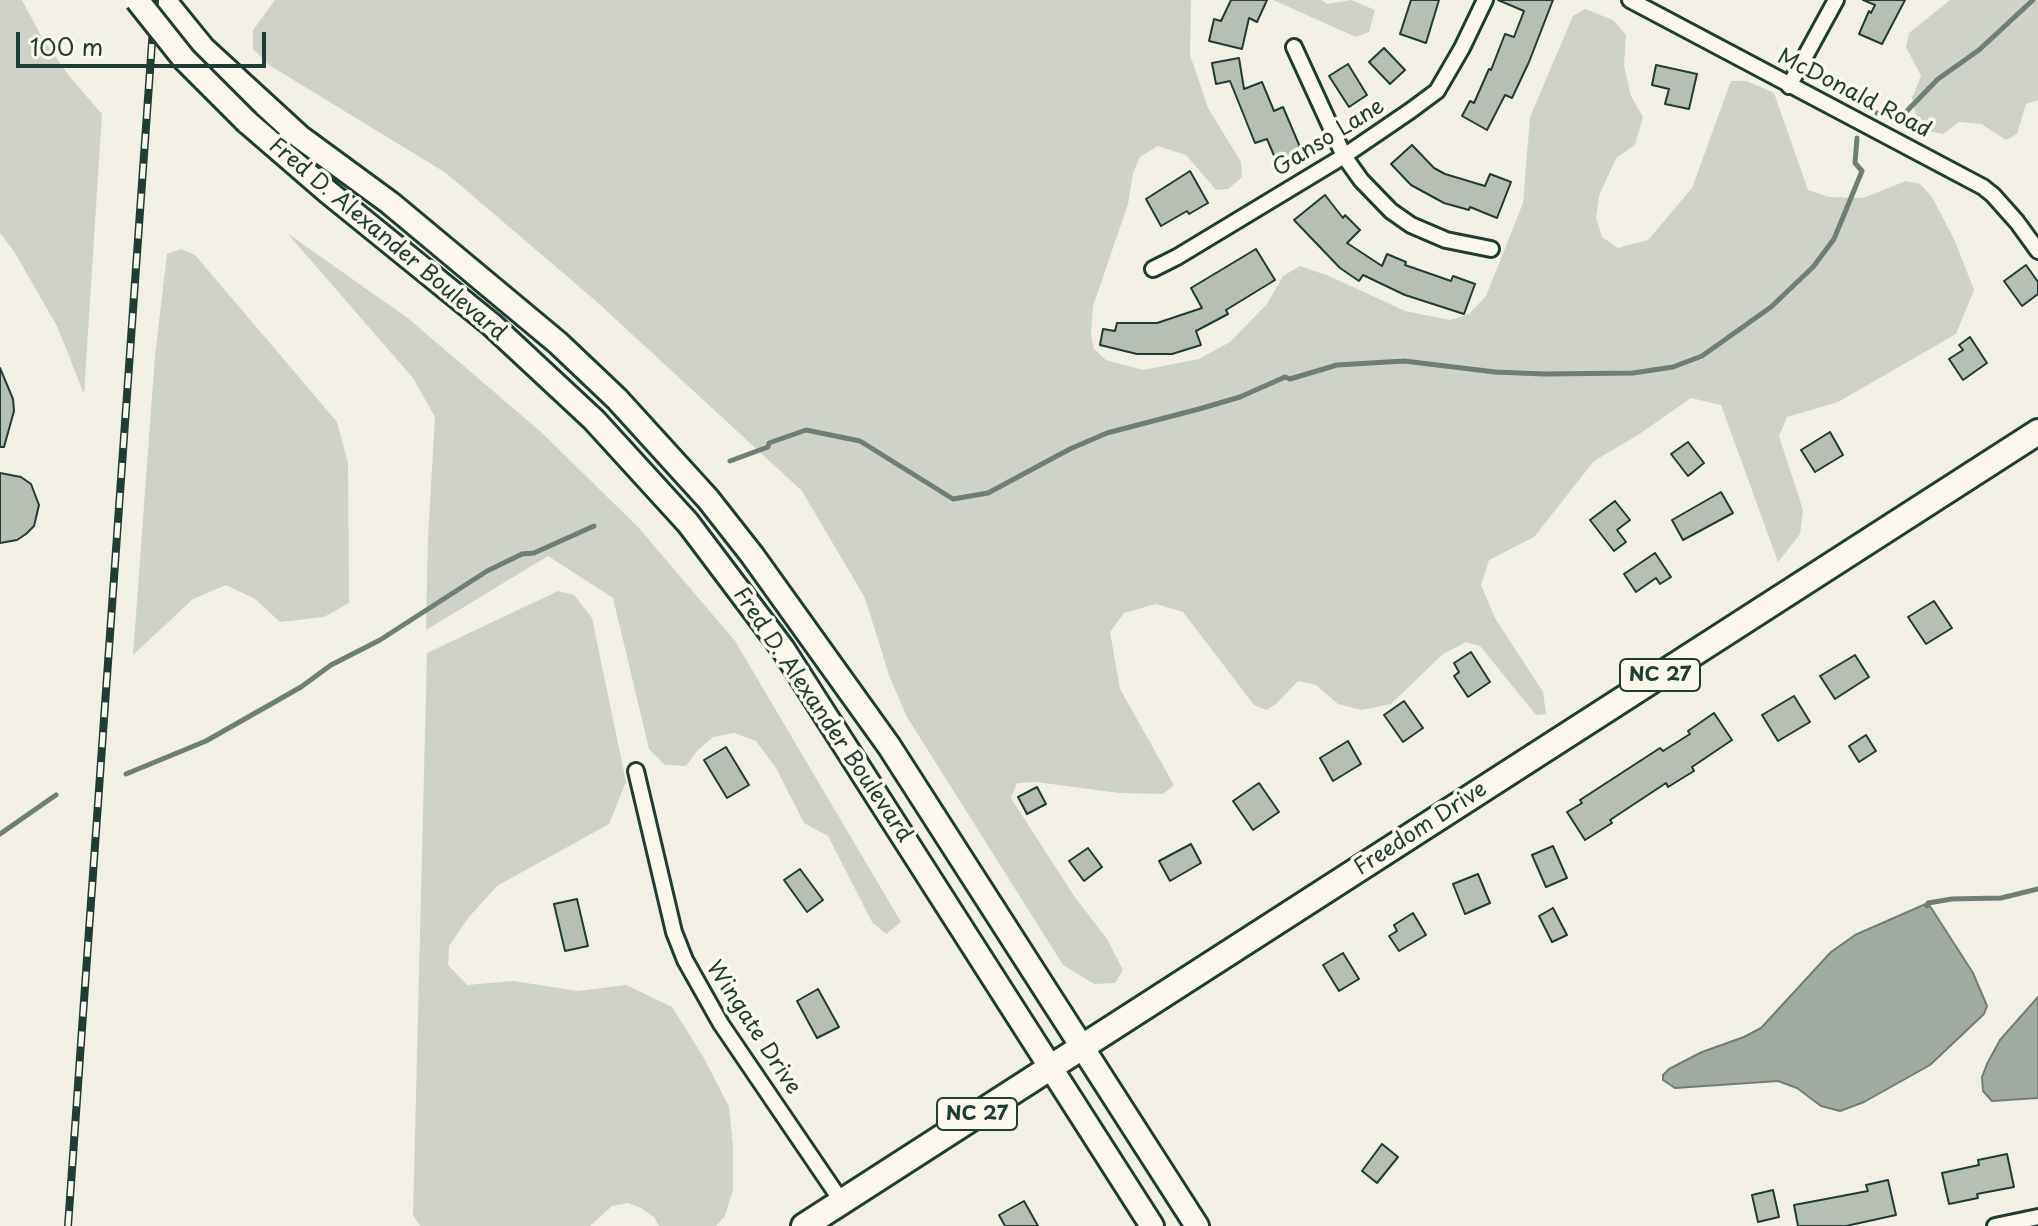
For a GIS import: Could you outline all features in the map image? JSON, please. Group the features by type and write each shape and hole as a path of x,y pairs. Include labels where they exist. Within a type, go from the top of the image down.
{"main road":[{"name":"Fred D. Alexander Boulevard","path":"137,0 184,59 247,122 512,344 594,420 679,512 783,649 1152,1226"},
{"name":"Fred D. Alexander Boulevard","path":"164,0 203,48 300,137 390,203 558,343 617,399 708,499 889,746 1197,1226"},
{"name":"Freedom Drive","path":"804,1226 2038,432"}],"street":[{"name":"Ganso Lane","path":"1153,269 1344,156 1437,91 1485,0"},
{"name":"McDonald Road","path":"1630,0 1983,187 2017,222 2038,251"},
{"path":"1789,86 1836,0"},
{"path":"1294,47 1344,156 1361,180 1391,211 1411,225 1446,240 1491,249"},
{"name":"Wingate Drive","path":"636,771 674,932 685,960 721,1024 842,1202"},
{"path":"1995,1226 2038,1217"}],"shaded area":[{"path":"0,0 22,0 41,36 69,76 102,114 84,394 57,326 0,233"},
{"path":"275,0 1191,0 1190,55 1208,108 1241,162 1242,177 1228,189 1216,190 1186,155 1158,146 1140,157 1133,173 1128,204 1093,306 1091,335 1094,349 1106,360 1143,370 1199,359 1230,342 1267,304 1283,276 1300,266 1405,311 1450,320 1469,314 1486,296 1523,203 1530,117 1573,16 1585,9 1613,20 1626,35 1624,65 1631,96 1643,117 1635,145 1616,158 1599,196 1596,218 1602,237 1618,248 1648,240 1692,188 1731,81 1747,81 1774,93 1808,190 1829,197 1863,198 1906,181 1920,184 1932,197 1955,241 1974,290 1956,334 1838,402 1787,417 1779,436 1803,510 1800,534 1778,562 1721,405 1691,398 1594,461 1534,537 1489,560 1481,585 1495,618 1543,692 1546,714 1536,715 1480,646 1466,642 1443,654 1391,704 1362,710 1338,704 1316,685 1298,681 1266,710 1254,705 1183,612 1156,604 1124,613 1110,632 1120,689 1174,785 1163,794 1119,793 1036,782 1017,783 1011,798 1074,896 1107,939 1123,970 1115,983 1094,984 1063,965 907,717 890,678 865,598 802,491 597,302 446,173 269,65 253,49 253,30"},
{"path":"1273,0 1321,0 1328,4 1351,0 1375,10 1369,32 1356,37"},
{"path":"1950,0 2038,0 2038,100 2026,104 2017,134 2006,140 1981,124 1959,122 1943,134 1926,131 1916,115 1912,98 1921,76 1906,47 1909,33"},
{"path":"287,233 409,319 541,432 638,527 735,641 901,922 886,934 872,922 828,836 804,823 776,768 756,741 734,733 713,737 686,766 665,765 649,749 613,598 548,556 426,630 435,417 413,378"},
{"path":"181,249 195,255 337,422 348,463 349,603 324,617 280,622 255,599 226,585 193,599 133,655 155,356 167,254"},
{"path":"558,591 574,595 592,618 626,782 609,824 497,886 469,917 449,946 448,965 467,985 513,981 578,991 626,985 672,1007 704,1058 729,1107 733,1190 725,1216 716,1226 659,1226 654,1217 628,1203 612,1206 590,1226 420,1226 413,1215 427,653"},
{"path":"1928,903 1973,973 1987,1006 1984,1014 1930,1065 1864,1102 1840,1111 1821,1106 1797,1088 1778,1081 1675,1088 1663,1080 1669,1069 1761,1028 1831,952 1855,935"},
{"path":"2038,997 2038,1098 1992,1101 1983,1091 1982,1077 1987,1064 2000,1040"}],"building":[{"path":"1231,0 1267,0 1257,22 1249,18 1242,49 1209,41 1214,19 1221,21"},
{"path":"1411,0 1439,0 1426,43 1400,34"},
{"path":"1498,0 1553,0 1512,98 1505,95 1487,130 1462,116 1470,101 1474,103 1505,34 1514,37 1524,11"},
{"path":"1863,0 1905,0 1882,44 1859,34 1875,5"},
{"path":"1384,48 1405,70 1390,84 1369,62"},
{"path":"1239,58 1244,89 1262,82 1274,111 1283,107 1303,154 1278,165 1267,139 1255,143 1230,81 1216,84 1212,63"},
{"path":"1348,64 1367,95 1349,107 1329,76"},
{"path":"1656,65 1697,74 1689,109 1665,104 1669,89 1652,85"},
{"path":"1412,145 1434,168 1445,174 1485,186 1490,174 1511,182 1497,218 1470,207 1469,210 1444,203 1411,185 1391,164"},
{"path":"1190,171 1208,203 1161,226 1146,199"},
{"path":"1325,195 1343,218 1345,215 1360,230 1347,243 1382,266 1387,254 1406,262 1405,265 1451,281 1453,276 1475,284 1464,314 1405,295 1363,275 1359,281 1340,268 1294,220"},
{"path":"1256,249 1275,280 1226,310 1228,314 1196,331 1201,345 1172,354 1137,354 1100,345 1103,329 1115,331 1117,323 1157,323 1202,308 1191,288"},
{"path":"2026,265 2038,282 2038,294 2022,306 2004,281"},
{"path":"1970,337 1987,363 1963,380 1949,359 1963,350 1959,345"},
{"path":"0,368 13,399 14,411 4,447 0,447"},
{"path":"1830,432 1843,455 1815,472 1801,450"},
{"path":"1688,442 1704,463 1688,476 1671,454"},
{"path":"0,473 21,477 31,484 39,505 34,526 26,534 17,540 0,543"},
{"path":"1721,492 1733,513 1683,540 1672,520"},
{"path":"1615,501 1630,520 1617,530 1626,542 1614,551 1590,520"},
{"path":"1655,553 1671,577 1660,584 1656,578 1636,592 1624,574"},
{"path":"1934,601 1952,628 1926,644 1908,617"},
{"path":"1471,652 1490,682 1468,697 1454,676 1459,672 1454,663"},
{"path":"1855,655 1869,677 1835,699 1820,676"},
{"path":"1794,696 1810,722 1778,741 1762,715"},
{"path":"1404,701 1423,728 1403,742 1384,715"},
{"path":"1714,713 1732,740 1692,767 1694,771 1668,787 1666,783 1585,840 1567,812 1582,803 1580,800 1660,748 1663,751 1690,734 1688,731"},
{"path":"1866,735 1876,751 1859,762 1849,746"},
{"path":"1348,741 1361,764 1333,781 1320,758"},
{"path":"726,747 749,785 727,798 704,760"},
{"path":"1259,783 1279,812 1253,830 1233,801"},
{"path":"1037,787 1046,804 1027,814 1018,797"},
{"path":"1191,844 1201,863 1170,881 1159,861"},
{"path":"1553,846 1567,878 1546,887 1532,855"},
{"path":"1088,848 1102,867 1084,881 1069,861"},
{"path":"800,869 823,900 807,912 784,880"},
{"path":"1478,874 1490,903 1465,914 1453,884"},
{"path":"577,899 588,946 565,951 554,904"},
{"path":"1553,908 1567,935 1552,942 1539,916"},
{"path":"1413,913 1426,935 1399,951 1389,936 1397,931 1394,925"},
{"path":"1343,953 1359,979 1339,991 1323,965"},
{"path":"818,989 839,1027 817,1038 797,1001"},
{"path":"1382,1144 1398,1157 1377,1183 1362,1171"},
{"path":"2007,1154 2014,1187 1977,1194 1978,1198 1949,1204 1942,1173 1979,1165 1978,1160"},
{"path":"1888,1180 1896,1215 1846,1226 1798,1226 1794,1205 1868,1191 1866,1185"},
{"path":"1773,1190 1779,1217 1758,1222 1752,1195"},
{"path":"1024,1201 1038,1226 1005,1226 999,1215"}],"waterway":[{"path":"1877,113 1902,116 1938,79 1979,50 2033,0"},
{"path":"730,461 806,430 860,441 953,499 988,493 1107,433 1240,397 1285,377 1290,379 1337,365 1404,361 1495,372 1544,374 1633,373 1673,367 1702,356 1771,307 1813,267 1834,239 1862,171 1855,163 1857,138"},
{"path":"126,774 206,741 301,687 331,665 380,640 487,571 594,526"},
{"path":"0,834 56,795"},
{"path":"1927,906 1928,903 1952,899 2001,898 2038,889"}],"railway":[{"path":"68,1226 155,0"}]}
